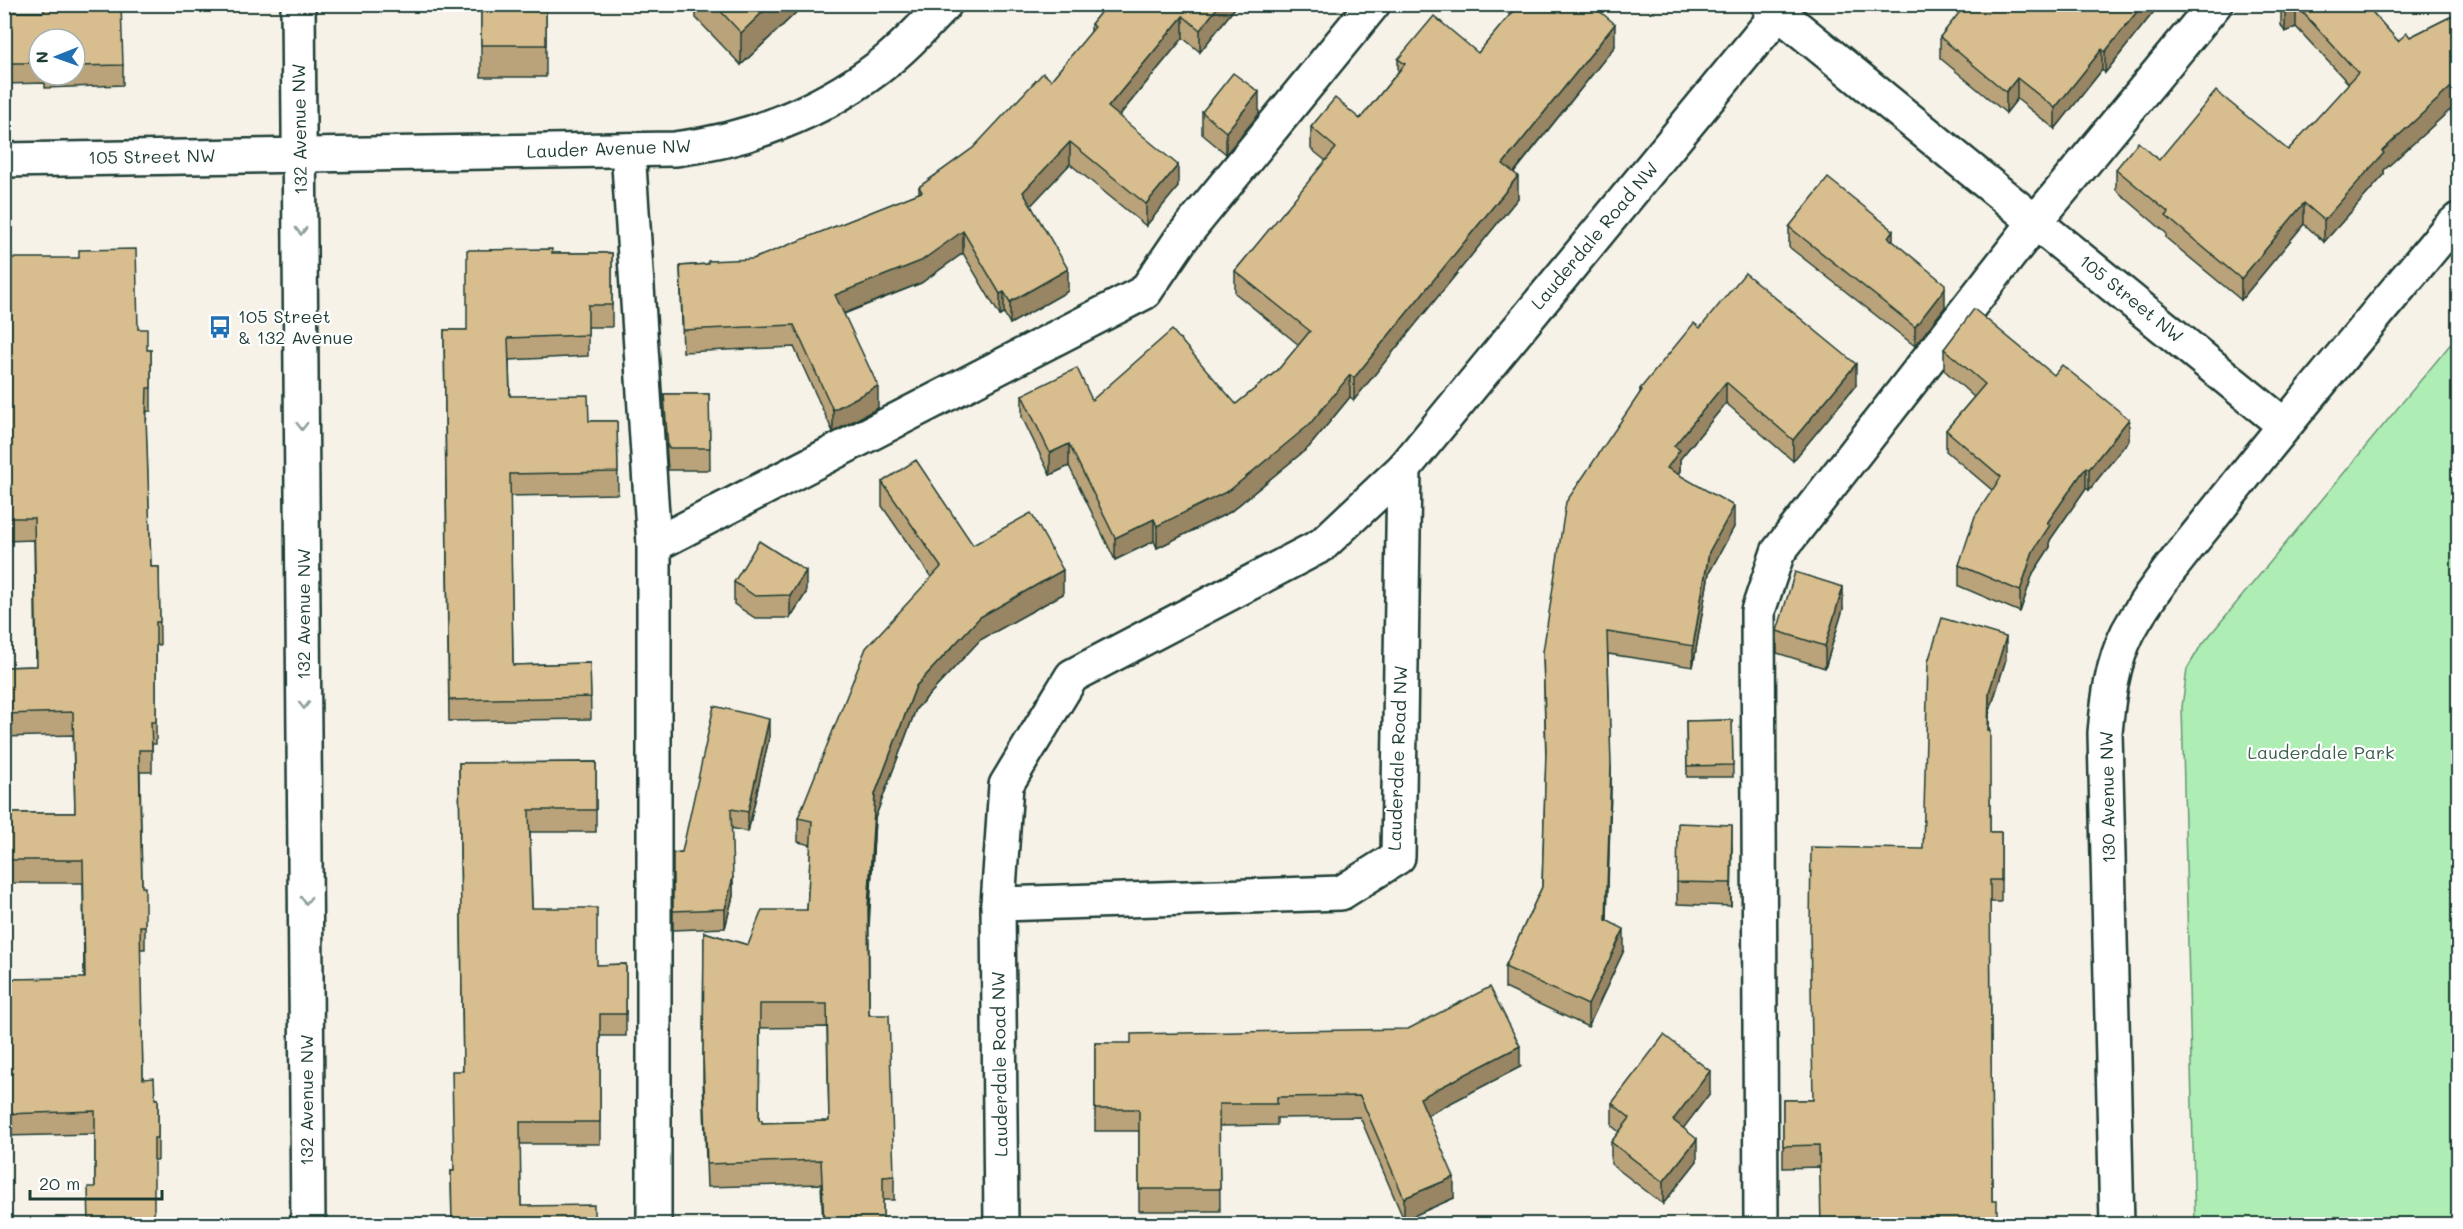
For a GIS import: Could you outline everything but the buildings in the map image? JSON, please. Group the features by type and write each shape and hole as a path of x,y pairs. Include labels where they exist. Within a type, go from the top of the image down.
{"street":[{"name":"132 Avenue NW","path":"298,4 308,1224"},
{"name":"Lauder Avenue NW","path":"300,155 628,150 705,146 738,138 827,100 878,68 945,4"},
{"path":"654,545 1145,292 1181,238 1373,4"},
{"path":"1761,1224 1758,610 1778,552 2036,221 2216,4"},
{"name":"105 Street NW","path":"1778,7 2284,425"},
{"name":"Lauderdale Road NW","path":"1001,1224 998,904 1006,785 1072,676 1322,544 1404,468 1778,7"},
{"path":"628,150 654,545 654,1224"},
{"name":"105 Street NW","path":"4,160 300,155"},
{"path":"2284,425 2447,230 2458,220"},
{"name":"130 Avenue NW","path":"2117,1224 2105,734 2109,691 2125,641 2144,606 2284,425"},
{"name":"Lauderdale Road NW","path":"998,904 1341,893 1398,857 1404,468"}],"green space":[{"name":"Lauderdale Park","path":"2458,335 2458,1224 2195,1224 2182,707 2187,669 2200,647"}],"place":[{"name":"105 Street & 132 Avenue","path":"220,327"}]}
